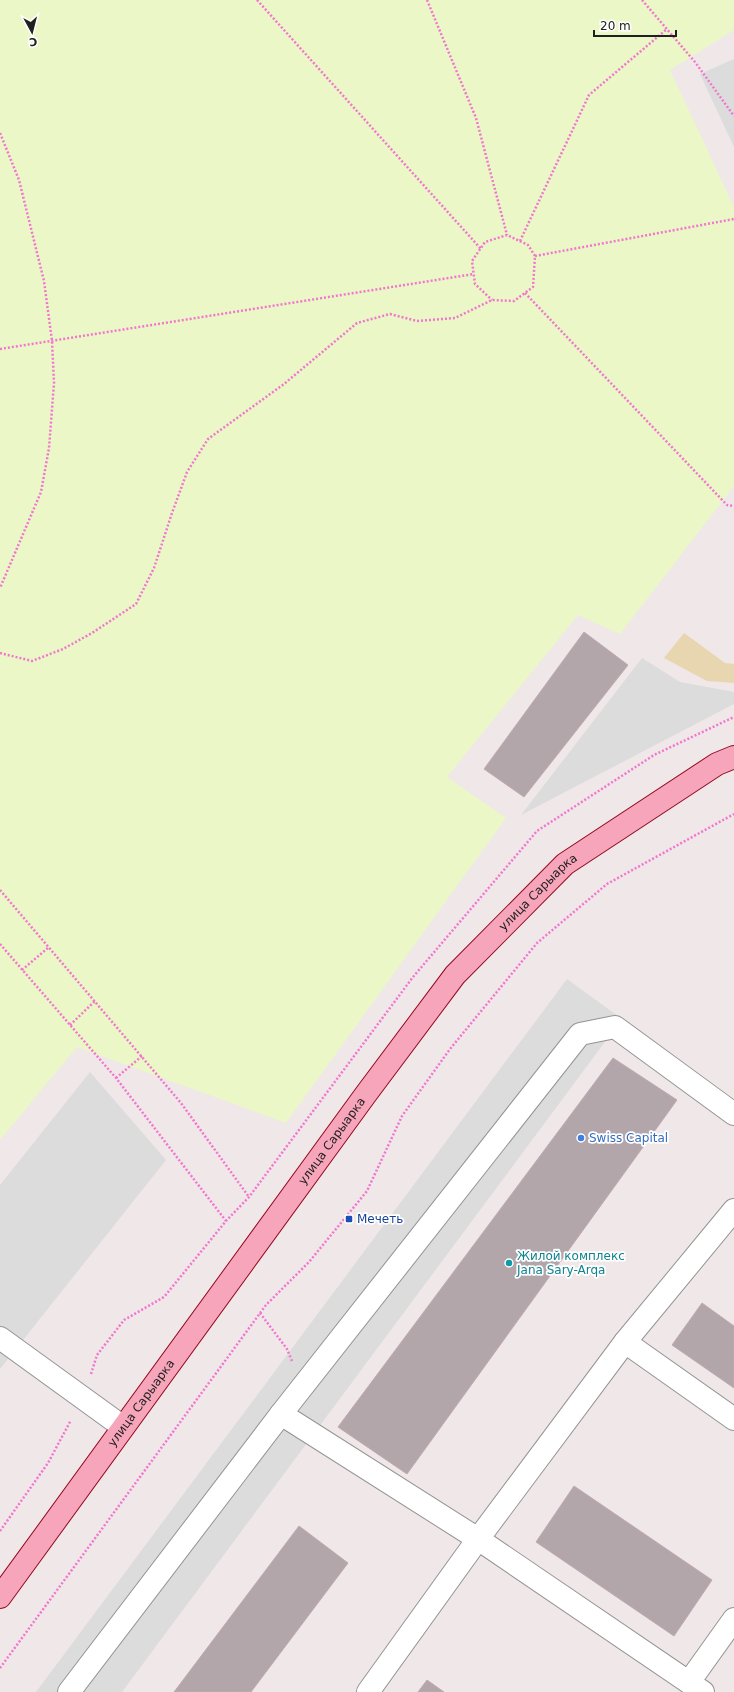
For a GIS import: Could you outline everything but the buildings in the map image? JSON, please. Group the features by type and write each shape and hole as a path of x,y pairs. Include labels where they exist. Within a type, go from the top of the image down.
{"main road":[{"name":"улица Сарыарка","path":"0,1596 455,975 565,864 718,764 734,757"}],"street":[{"path":"69,1692 301,1388 580,1034 615,1027 734,1114"},
{"path":"368,1692 478,1539 625,1342 734,1210"},
{"path":"0,1338 123,1427"},
{"path":"625,1342 734,1419"},
{"path":"281,1414 478,1539 696,1687 734,1619"}],"path":[{"path":"257,0 480,249"},
{"path":"427,0 476,118 507,235"},
{"path":"642,0 695,62 734,116"},
{"path":"520,241 589,95 667,29"},
{"path":"0,133 19,180 44,281 52,341 54,383 50,448 41,492 0,588"},
{"path":"535,256 734,219"},
{"path":"0,653 32,661 63,649 92,633 136,604 154,568 187,472 208,439 284,384 357,323 390,314 417,321 455,318 492,300 514,301 533,287 535,256 528,245 507,235 485,242 472,261 475,284 492,300"},
{"path":"0,349 474,274"},
{"path":"525,293 727,505 734,506"},
{"path":"0,1668 266,1305 309,1262 367,1191 402,1116 450,1049 537,943 608,884 734,814"},
{"path":"0,890 181,1103 249,1197 226,1222 164,1297 124,1320 97,1355 83,1398 48,1462 0,1532"},
{"path":"0,944 116,1078 226,1222"},
{"path":"22,970 49,947"},
{"path":"70,1025 95,1001"},
{"path":"116,1078 142,1056"},
{"path":"260,1313 287,1349 301,1388"}],"shaded area":[{"path":"734,59 734,147 700,74"},
{"path":"684,633 725,663 734,664 734,683 707,681 664,658"},
{"path":"642,658 680,682 734,692 734,704 521,815"},
{"path":"567,979 622,1019 122,1692 36,1692"},
{"path":"90,1072 166,1160 0,1369 0,1185"}],"green space":[{"path":"0,0 734,0 734,30 670,70 734,207 734,486 620,634 578,615 447,777 506,818 286,1123 77,1047 0,1140"}],"place":[{"name":"Swiss Capital","path":"581,1138"},
{"name":"Мечеть","path":"349,1219"},
{"name":"Жилой комплекс Jana Sary-Arqa","path":"509,1263"}]}
